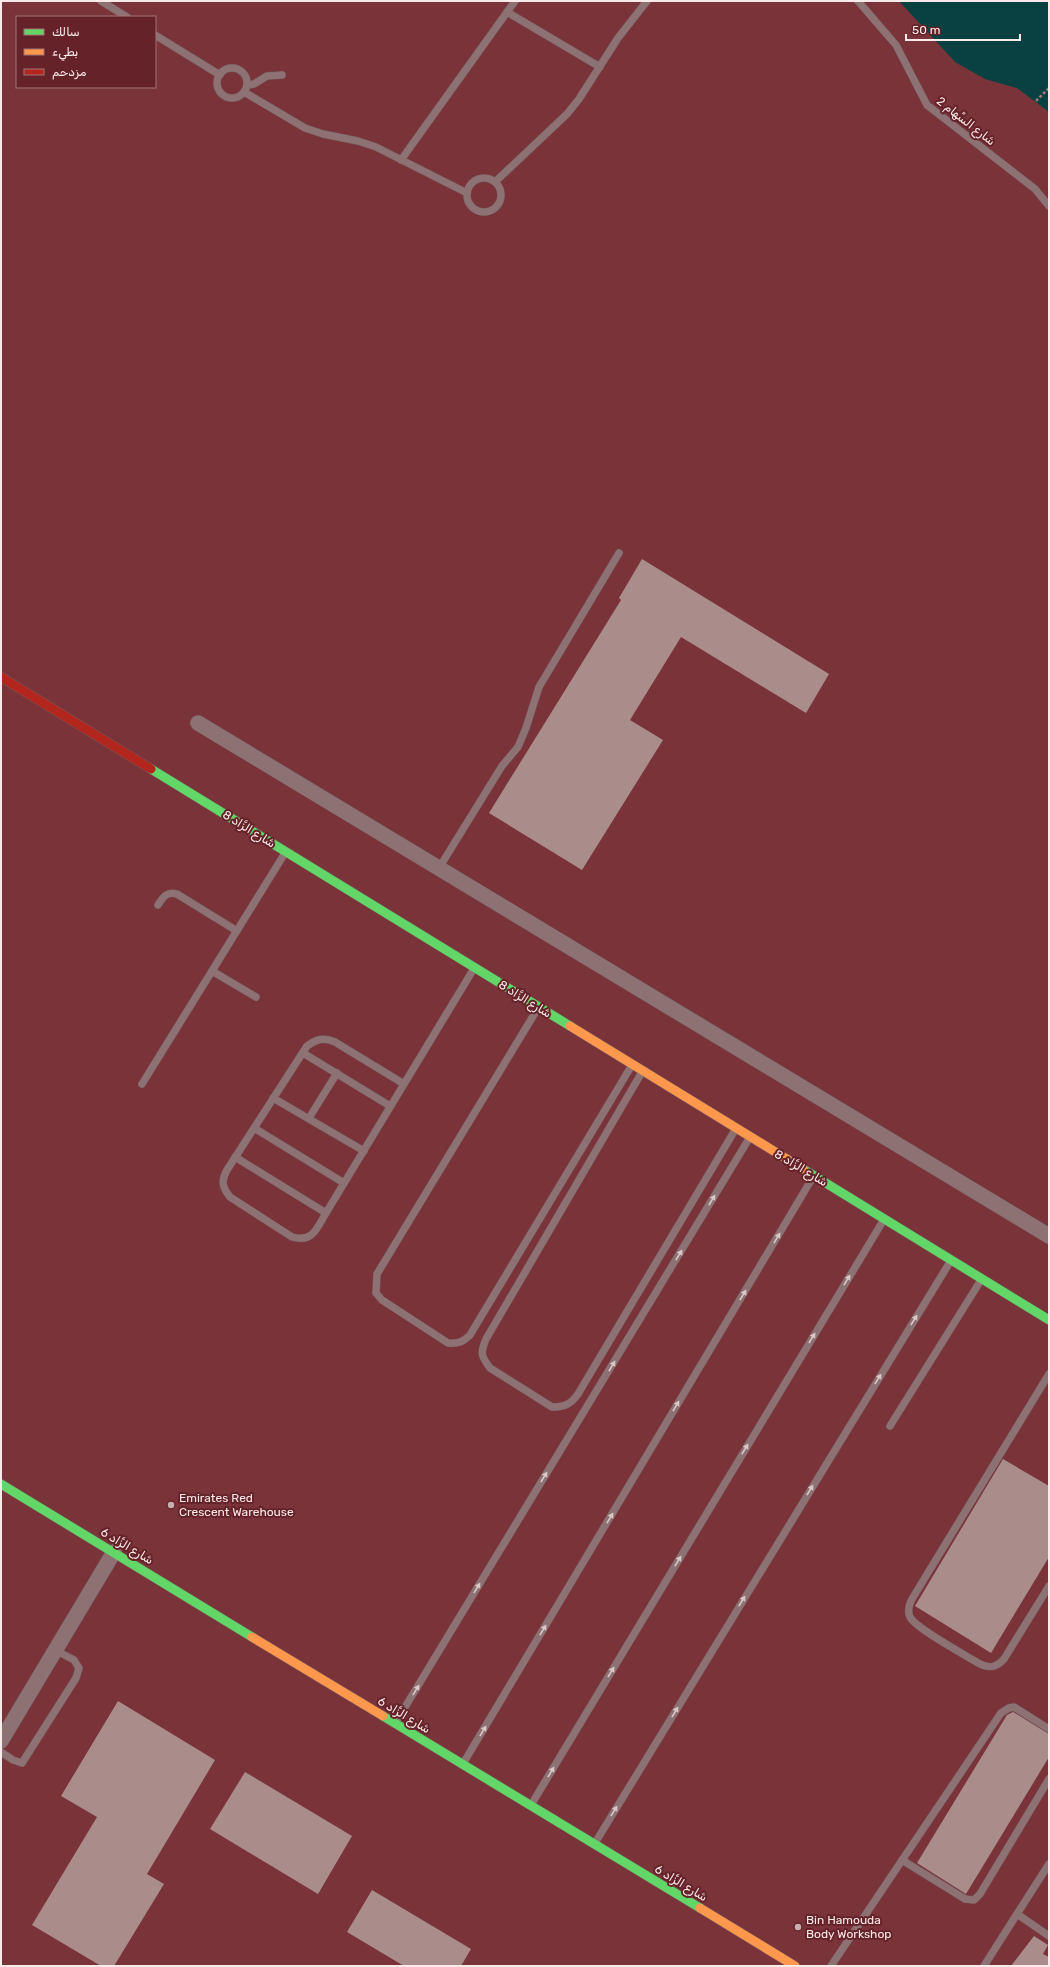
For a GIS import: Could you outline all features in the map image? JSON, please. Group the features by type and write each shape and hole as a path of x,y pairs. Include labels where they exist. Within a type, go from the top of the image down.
{"street":[{"name":"شارع الزَّاد 8","path":"1,677 642,1072 1049,1320"},
{"path":"198,723 1049,1236"},
{"name":"شارع الزَّاد 6","path":"1,1484 795,1966"},
{"path":"1,1741 114,1552"}],"lane":[{"path":"101,1 125,16"},
{"path":"401,160 515,1"},
{"path":"495,182 567,114 600,67 618,38 647,1"},
{"name":"شارع السِّهام 2","path":"858,1 896,45 927,105 1035,189 1049,206"},
{"path":"507,12 600,67"},
{"path":"156,36 220,75"},
{"path":"246,89 247,79 244,73 238,69 231,68 225,70 220,75 218,87 222,93 233,98 239,96 246,89 267,76 282,75"},
{"path":"246,89 305,128 323,134 362,142 467,193"},
{"path":"484,178 495,182 501,193 500,199 493,209 481,212 475,209 468,200 468,187 478,179 484,178"},
{"path":"438,869 502,766 518,746 526,728 530,709 541,681 619,553"},
{"path":"142,1084 286,852"},
{"path":"158,905 165,895 172,892 237,931"},
{"path":"404,1084 326,1038 316,1040 307,1046 235,1157 222,1178 223,1188 230,1197 292,1237 301,1239 308,1238 314,1232 326,1213 390,1106 404,1084 474,968"},
{"path":"212,971 256,997"},
{"path":"538,1008 377,1274 376,1293 382,1300 448,1343 455,1344 464,1342 470,1335 632,1065"},
{"path":"303,1052 390,1106"},
{"path":"642,1072 486,1339 481,1351 484,1360 490,1368 552,1407 561,1407 571,1404 578,1394 736,1128"},
{"path":"309,1118 337,1073"},
{"path":"274,1098 364,1150"},
{"path":"254,1128 344,1183"},
{"path":"395,1723 750,1137"},
{"path":"235,1157 326,1213"},
{"path":"463,1764 814,1176"},
{"path":"531,1806 884,1219"},
{"path":"594,1844 951,1260"},
{"path":"890,1426 982,1278"},
{"path":"1049,1374 912,1599 908,1611 910,1617 919,1626 980,1664 990,1667 996,1666 1004,1659 1049,1586"},
{"path":"1,1752 13,1760 22,1763 76,1678 79,1668 74,1660 55,1650"},
{"path":"831,1966 1005,1709 1018,1709 1049,1729"},
{"path":"902,1860 965,1899 974,1900 980,1894 1049,1779"},
{"path":"984,1966 1049,1864"},
{"path":"1017,1914 1049,1936"}],"path":[{"path":"1036,101 1049,88"}],"shaded area":[{"path":"1,1 899,1 955,62 985,79 1017,88 1049,112 1049,1966 1,1966"}],"water":[{"path":"899,1 1049,1 1049,112 1017,88 985,79 955,62"}],"building":[{"path":"642,559 829,674 806,713 681,637 630,720 663,740 582,870 489,813 621,600 619,598"},
{"path":"1003,1459 1049,1486 1049,1557 991,1653 915,1606"},
{"path":"118,1701 215,1760 147,1874 164,1884 114,1966 101,1966 32,1925 97,1817 61,1796"},
{"path":"1013,1712 1049,1734 1049,1757 966,1894 917,1863 1007,1715"},
{"path":"245,1772 352,1836 318,1894 210,1829"},
{"path":"372,1890 471,1949 461,1966 404,1966 347,1932"},
{"path":"1034,1936 1048,1945 1043,1954 1049,1957 1049,1966 1011,1966"}],"traffic: fast":[{"path":"151,769 570,1026"},
{"path":"803,1169 1049,1320"},
{"path":"1,1484 252,1637"},
{"path":"383,1716 700,1908"}],"traffic: slow":[{"path":"570,1026 803,1169"},
{"path":"252,1637 383,1716"},
{"path":"700,1908 795,1966"}],"traffic: jam":[{"path":"1,677 151,769"}],"place":[{"name":"Emirates Red Crescent Warehouse","path":"171,1505"},
{"name":"Bin Hamouda Body Workshop","path":"798,1927"}]}
